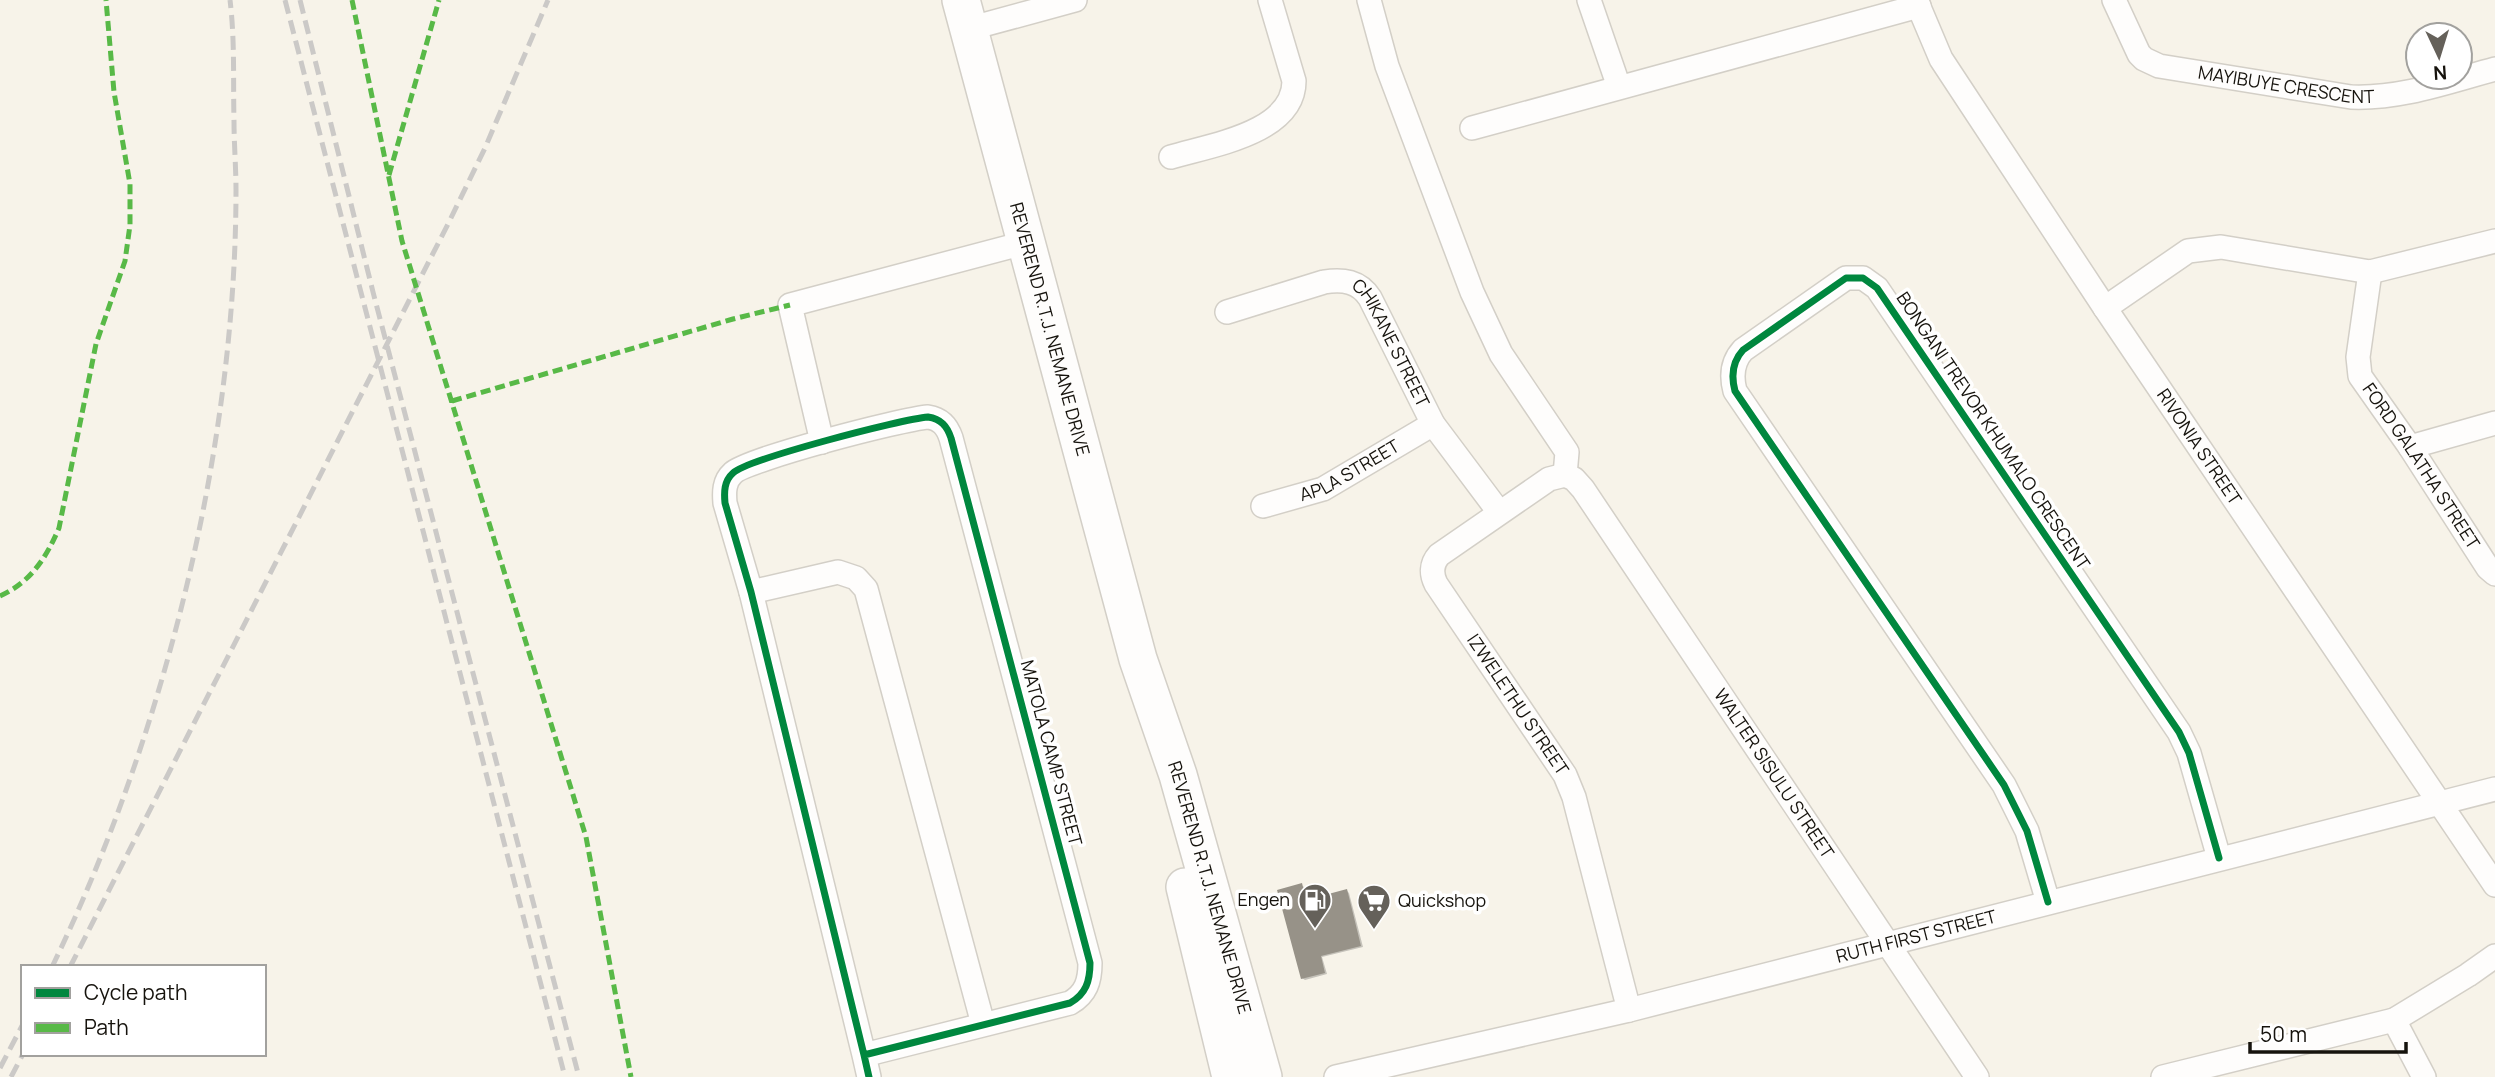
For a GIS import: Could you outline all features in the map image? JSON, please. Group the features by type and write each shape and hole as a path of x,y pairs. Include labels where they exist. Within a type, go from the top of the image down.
{"main road":[{"name":"REVEREND R.T.J. NEMANE DRIVE","path":"964,14 1028,242 1138,659 1178,775 1263,1077"},
{"name":"REVEREND R.T.J. NEMANE DRIVE","path":"1138,659 1160,785 1231,1077"}],"street":[{"path":"964,14 1075,0"},
{"path":"1171,157 1253,132 1279,115 1286,107 1294,94 1294,80 1270,0"},
{"path":"1369,0 1387,66 1472,292 1501,354 1567,452 1565,475"},
{"path":"1589,0 1619,87"},
{"name":"MAYIBUYE CRESCENT","path":"2114,0 2138,54 2158,66 2351,97 2377,98 2495,69"},
{"path":"1472,128 1917,3"},
{"name":"RIVONIA STREET","path":"1917,3 1941,59 2105,308 2495,885"},
{"path":"2105,308 2188,251 2197,248 2228,247 2370,272 2495,241"},
{"path":"822,442 790,305 1028,242"},
{"name":"FORD GALATHA STREET","path":"2370,272 2358,367 2365,386 2410,447 2488,568 2495,574"},
{"name":"BONGANI TREVOR KHUMALO CRESCENT","path":"2048,902 2027,831 2004,785 1735,391 1734,365 1743,350 1846,278 1863,278 1877,288 2179,732 2189,753 2219,858"},
{"name":"CHIKANE STREET","path":"1227,312 1324,282 1338,280 1353,283 1362,289 1370,299 1433,424 1499,512"},
{"name":"MATOLA CAMP STREET","path":"928,417 944,424 951,438 1090,963 1087,986 1074,1000 983,1024 867,1066 751,592 725,503 726,482 734,472 746,465 822,442 928,417"},
{"path":"2410,447 2495,423"},
{"name":"APLA STREET","path":"1263,506 1323,489 1433,424"},
{"name":"IZWELETHU STREET","path":"1565,475 1549,479 1499,512 1439,555 1432,568 1434,579 1565,775 1577,807 1629,1010"},
{"name":"WALTER SISULU STREET","path":"1565,475 1574,479 1583,489 1977,1077"},
{"path":"751,592 838,572 856,578 866,589 983,1024"},
{"name":"RUTH FIRST STREET","path":"1336,1077 1385,1071 2495,789"},
{"path":"2163,1077 2216,1070 2394,1020 2495,956"},
{"path":"2394,1020 2424,1077"}],"building":[{"path":"1302,883 1306,900 1347,889 1361,946 1321,956 1325,973 1301,979 1277,890"}],"railway":[{"path":"53,965 92,878 128,784 159,688 186,589 207,488 223,388 233,288 236,190 230,0"},
{"path":"285,0 565,1077"},
{"path":"300,0 373,292 579,1077"},
{"path":"71,965 449,222 485,148 548,0"},
{"path":"0,1068 21,1028"},
{"path":"11,1077 22,1056"}],"marked path":[{"path":"0,596 20,584 36,568 59,528 96,344 125,261 130,225 130,184 114,92 106,0"},
{"path":"352,0 402,241 586,837 631,1077"},
{"path":"389,175 439,0"},
{"path":"452,401 733,319 790,305"}],"cycle path":[{"path":"2048,902 2027,831 2004,785 1735,391 1733,369 1743,350 1846,278 1863,278 1877,288 2179,732 2189,753 2219,858"},
{"path":"864,1055 1070,1003 1083,991 1090,970 951,438 943,424 928,417 859,432 766,459 733,473 726,483 725,491 725,503 751,592 869,1077"}],"place":[{"name":"Engen","path":"1315,930"},
{"name":"Quickshop","path":"1374,931"}]}
